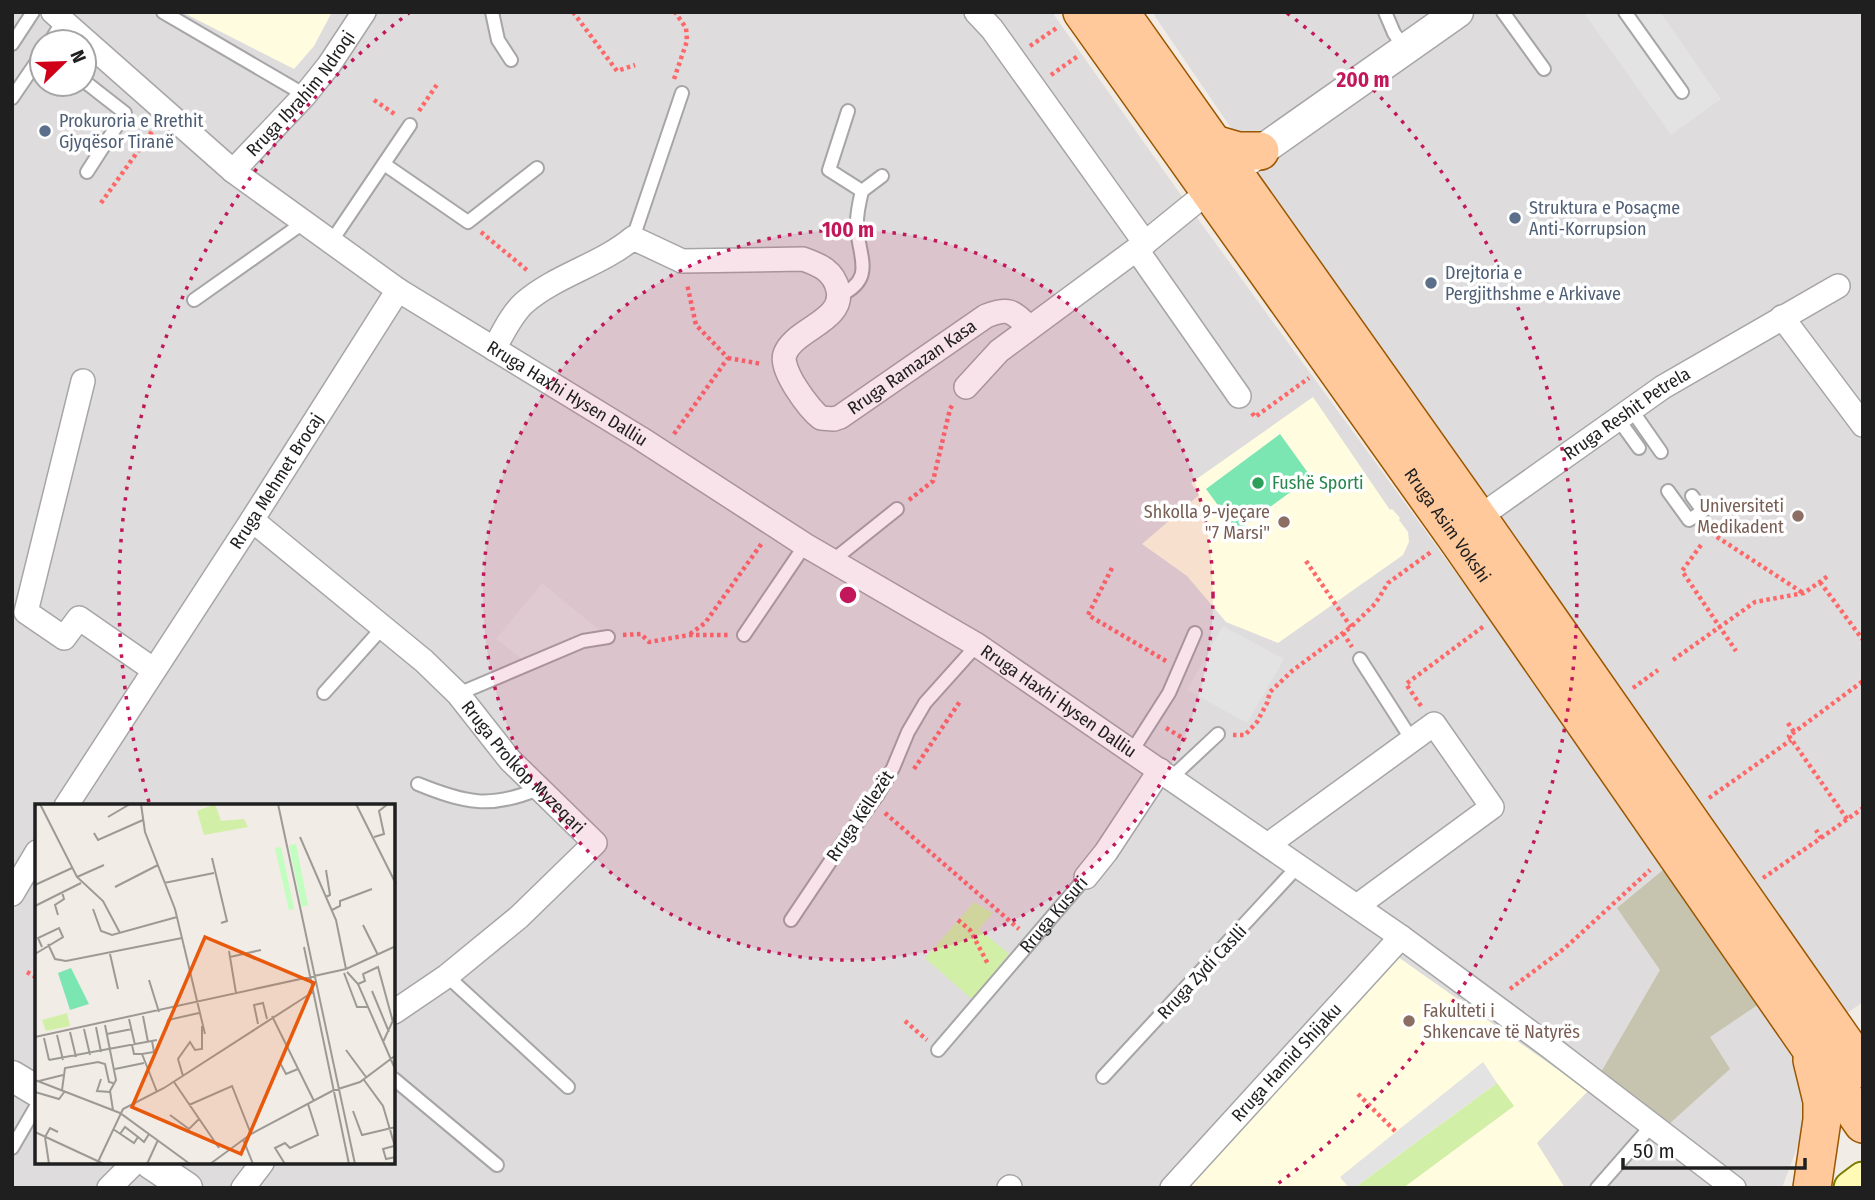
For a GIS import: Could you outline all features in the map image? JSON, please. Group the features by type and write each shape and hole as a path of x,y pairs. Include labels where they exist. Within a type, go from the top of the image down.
{"main road":[{"name":"Rruga Asim Vokshi","path":"1120,12 1478,518 1819,1033"},
{"name":"Rruga Asim Vokshi","path":"1075,16 1229,165 1476,566 1819,1033"},
{"path":"1819,1033 1863,1069"},
{"path":"1819,1033 1863,1124"},
{"path":"1812,1188 1822,1120 1819,1033"},
{"path":"1851,1188 1863,1179"}],"street":[{"name":"Rruga Ibrahim Ndroqi","path":"233,171 305,95 329,65 364,12"},
{"path":"976,12 1033,87 1239,396"},
{"path":"966,387 999,351 1141,247 1229,165 1458,12"},
{"name":"Rruga Haxhi Hysen Dalliu","path":"58,17 233,171 398,290 661,452 805,545 977,645 1299,864 1401,937 1653,1124 1734,1188"},
{"path":"494,349 511,318 524,303 621,248 633,238 682,261 803,258 821,266 833,277 839,296 837,308 788,348 784,361"},
{"name":"Rruga Reshit Petrela","path":"1478,518 1663,387 1839,286"},
{"name":"Rruga Mehmet Brocaj","path":"67,804 398,290"},
{"name":"Rruga Ramazan Kasa","path":"784,361 788,375 816,415 834,419 986,316 1001,310 1014,312 1029,327"},
{"path":"1782,317 1863,425"},
{"path":"83,381 26,612 64,638 79,618 154,670"},
{"name":"Rruga Prolkop Myzeqari","path":"252,520 384,626 457,694 510,760 595,843 519,917 447,976 396,1012"},
{"path":"1269,844 1434,724 1492,807 1357,906"},
{"name":"Rruga Kusuri","path":"1086,877 1165,774"},
{"path":"12,894 35,855"},
{"name":"Rruga Hamid Shijaku","path":"1172,1188 1401,937"},
{"path":"12,1076 35,1090"},
{"path":"109,1188 132,1165"},
{"path":"153,1165 187,1188"},
{"path":"243,1188 260,1165"}],"lane":[{"path":"12,44 33,12"},
{"path":"163,12 305,95"},
{"path":"492,12 498,40 511,60"},
{"path":"1385,12 1405,49"},
{"path":"1503,12 1544,69"},
{"path":"1625,12 1682,92"},
{"path":"12,98 28,75"},
{"path":"633,238 677,89"},
{"path":"87,172 125,113 98,92"},
{"path":"848,111 829,170 862,191"},
{"path":"331,242 410,125"},
{"path":"384,164 468,222 537,168"},
{"path":"839,296 858,284 862,274 862,252 857,230 858,206 862,191 882,176"},
{"path":"194,300 303,223"},
{"path":"1625,414 1639,448"},
{"path":"1625,414 1661,452"},
{"path":"1668,491 1689,520 1703,511 1692,496"},
{"path":"832,561 897,509"},
{"path":"744,635 805,545"},
{"path":"324,693 384,626"},
{"path":"1132,751 1169,693 1195,634"},
{"path":"457,694 583,641 608,637"},
{"name":"Rruga Këllezët","path":"791,920 878,794 925,703 977,645"},
{"path":"1360,659 1412,740"},
{"path":"1165,774 1202,749 1218,734"},
{"path":"418,784 468,800 493,803 517,798 538,789"},
{"name":"Rruga Zydi Caslli","path":"1103,1077 1299,864"},
{"name":"Rruga Kusuri","path":"938,1050 1086,877"},
{"path":"447,976 568,1087"},
{"path":"396,1081 497,1165"},
{"path":"12,1148 35,1108"},
{"path":"1597,1188 1653,1124"}],"path":[{"path":"573,12 617,71 635,65"},
{"path":"675,12 686,28 687,41 677,89"},
{"path":"1012,58 1075,16"},
{"path":"1033,87 1088,49"},
{"path":"374,100 410,125 438,83"},
{"path":"101,203 166,112"},
{"path":"468,222 547,288"},
{"path":"682,261 696,325 728,358 767,365 784,361"},
{"path":"661,452 728,358"},
{"path":"1239,396 1255,417 1307,380"},
{"path":"897,509 933,481 950,409 966,387"},
{"path":"1696,516 1714,535 1804,593"},
{"path":"689,635 705,623 775,525"},
{"path":"1701,545 1682,571 1736,650"},
{"path":"1218,734 1245,735 1257,722 1270,692 1292,671 1351,627 1375,604 1388,583 1421,559"},
{"path":"1306,561 1351,627"},
{"path":"1112,568 1088,614 1179,669"},
{"path":"1674,660 1755,602 1804,593 1828,576"},
{"path":"1820,582 1863,640"},
{"path":"1434,724 1406,684 1479,629"},
{"path":"608,637 641,634 649,642 689,635 744,635"},
{"path":"1629,691 1658,670"},
{"path":"1847,820 1789,736 1863,681"},
{"path":"908,778 961,700"},
{"path":"1152,720 1202,749"},
{"path":"1788,723 1794,732"},
{"path":"1705,801 1791,740"},
{"path":"1760,880 1863,808"},
{"path":"884,811 1033,941"},
{"path":"1816,830 1821,838"},
{"path":"1491,1003 1565,948 1654,866"},
{"path":"958,920 970,930 986,962 1003,975"},
{"path":"27,972 35,977"},
{"path":"905,1021 938,1050"},
{"path":"1358,1094 1396,1132"}],"shaded area":[{"path":"12,12 1052,12 1195,215 1663,857 1797,1046 1804,1081 1801,1137 1782,1188 12,1188"},
{"path":"182,12 332,12 314,46 294,69"},
{"path":"1152,12 1863,12 1863,1002 1840,1018 1246,162 1233,131"},
{"path":"1583,12 1660,12 1721,99 1671,135"},
{"name":"Shkolla 9-vjeçare \"7 Marsi\"","path":"1313,397 1390,510 1400,518 1408,532 1409,542 1403,555 1278,643 1226,622 1187,576 1142,544 1199,495 1191,483"},
{"path":"542,583 608,637 528,664 496,639"},
{"path":"1223,626 1284,659 1247,723 1187,690"},
{"path":"1663,870 1759,1004 1710,1037 1730,1069 1668,1125 1600,1074 1660,970 1617,908"},
{"name":"Fakulteti i Shkencave të Natyrës","path":"1391,952 1588,1091 1537,1143 1565,1188 1179,1188"},
{"path":"1483,1062 1497,1083 1354,1188 1349,1188 1340,1177"}],"green space":[{"name":"Fushë Sporti","path":"1280,434 1311,477 1237,531 1206,489"},
{"path":"974,902 993,913 979,929 1009,954 973,1000 925,958"},
{"path":"1497,1083 1514,1106 1403,1188 1354,1188"}],"place":[{"name":"Prokuroria e Rrethit Gjyqësor Tiranë","path":"45,131"},
{"name":"Struktura e Posaçme Anti-Korrupsion","path":"1515,218"},
{"name":"Drejtoria e Pergjithshme e Arkivave","path":"1431,283"},
{"name":"Fushë Sporti","path":"1258,483"},
{"name":"Universiteti Medikadent","path":"1798,516"},
{"name":"Shkolla 9-vjeçare \"7 Marsi\"","path":"1284,522"},
{"name":"Fakulteti i Shkencave të Natyrës","path":"1409,1021"}]}
